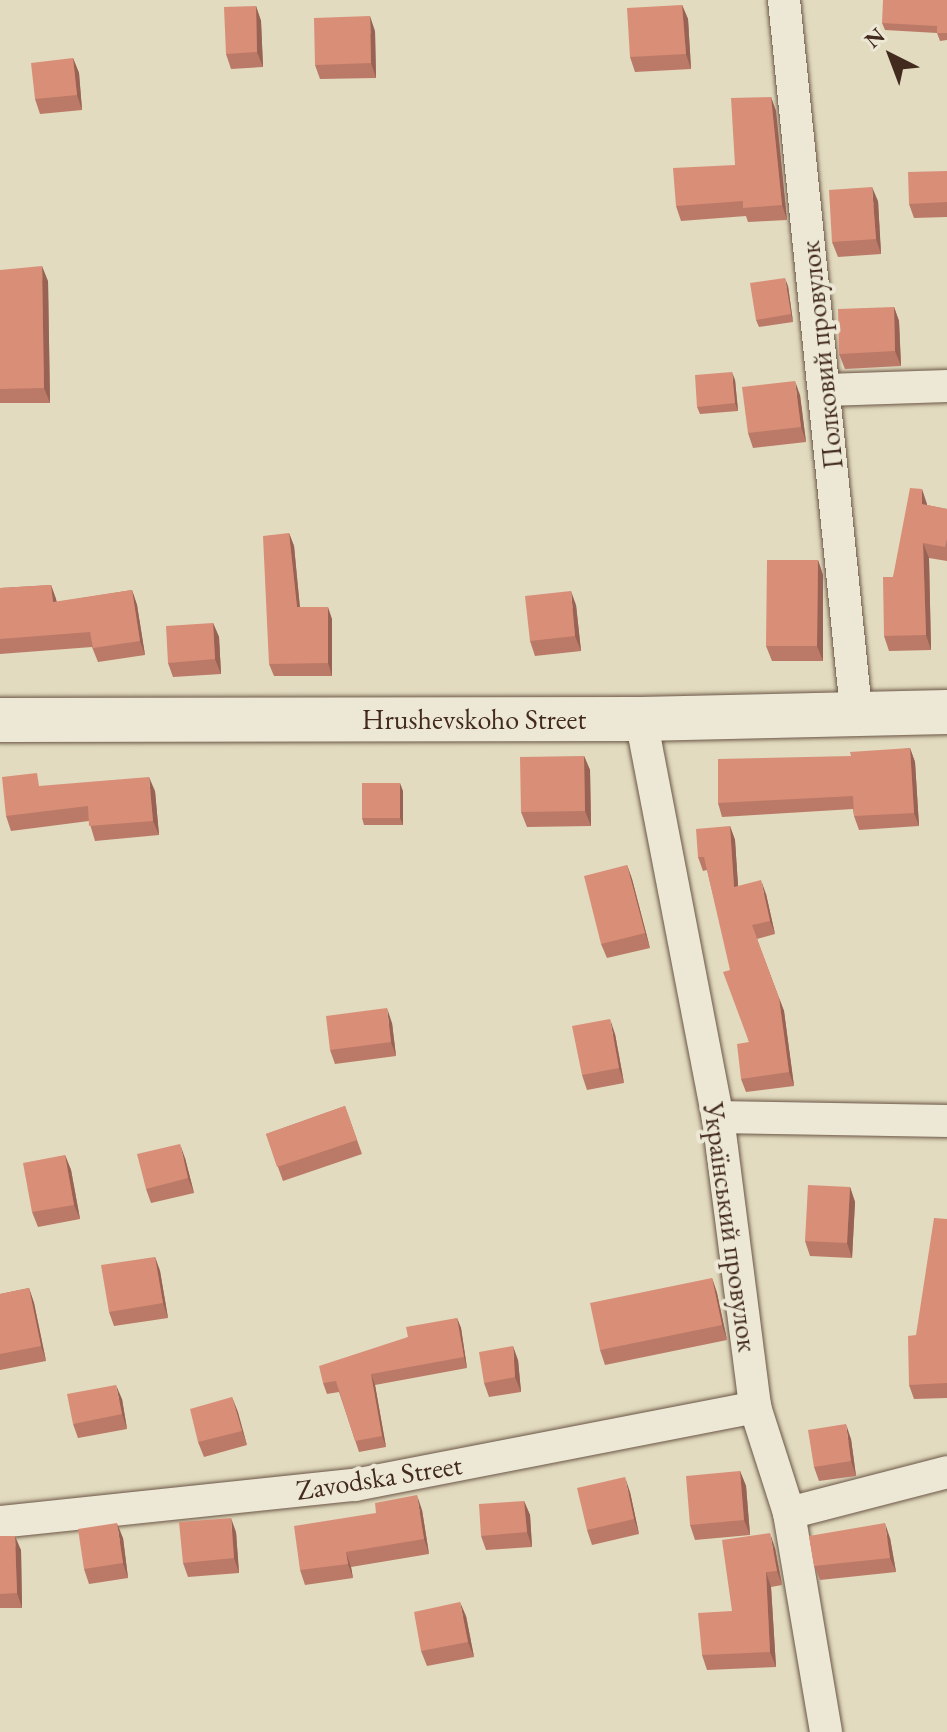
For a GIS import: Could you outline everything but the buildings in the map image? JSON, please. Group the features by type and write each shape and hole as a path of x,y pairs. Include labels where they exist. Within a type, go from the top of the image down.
{"street":[{"name":"Полковий провулок","path":"784,0 826,390 856,710"},
{"path":"826,390 947,386"},
{"name":"Hrushevskoho Street","path":"0,720 641,719 856,710 947,712"},
{"name":"Український провулок","path":"641,719 718,1117 755,1407 789,1513 826,1732"},
{"path":"718,1117 947,1121"},
{"name":"Zavodska Street","path":"0,1522 355,1485 755,1407"},
{"path":"789,1513 947,1472"}]}
